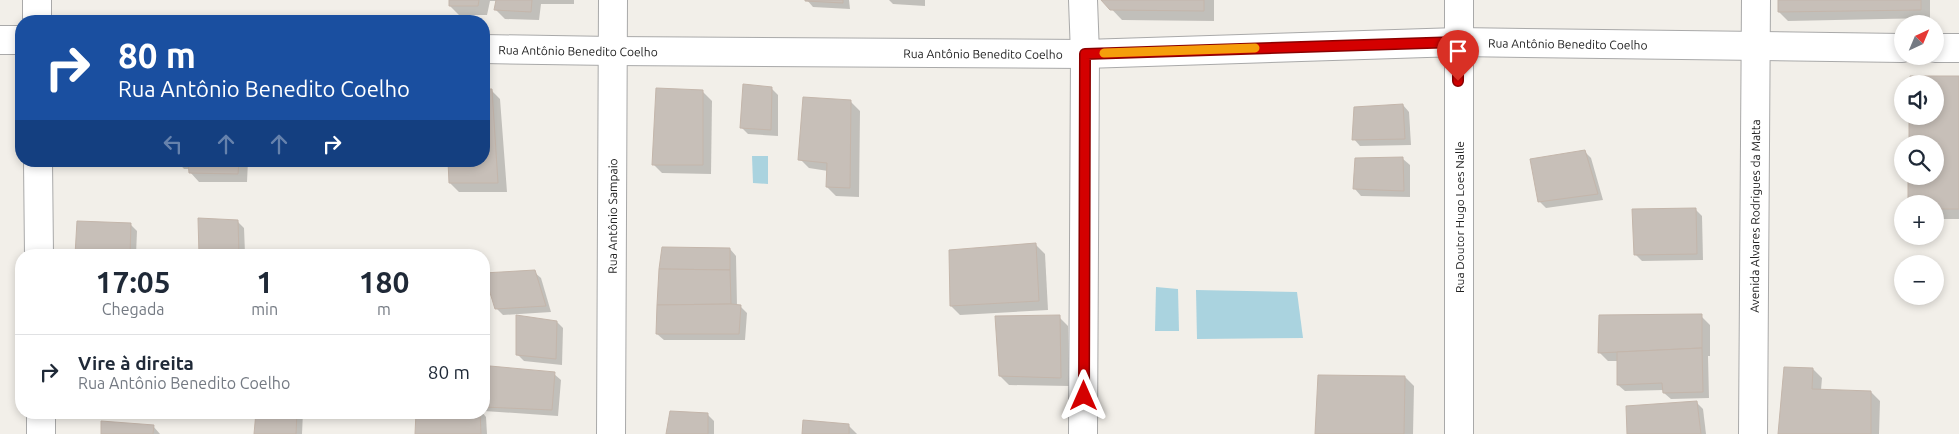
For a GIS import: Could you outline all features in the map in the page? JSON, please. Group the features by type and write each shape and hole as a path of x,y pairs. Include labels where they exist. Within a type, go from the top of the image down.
{"street":[{"path":"38,0 38,15"},
{"name":"Rua Antônio Sampaio","path":"611,434 613,0"},
{"path":"1082,0 1085,54 1083,434"},
{"name":"Rua Doutor Hugo Loes Nalle","path":"1459,0 1459,434"},
{"name":"Avenida Alvares Rodrigues da Matta","path":"1753,434 1756,0"},
{"path":"0,40 15,40"},
{"name":"Rua Antônio Benedito Coelho","path":"490,48 612,51 1085,54 1458,42 1894,48"},
{"path":"1944,48 1959,48"},
{"path":"38,167 39,249"},
{"path":"41,419 41,434"}],"water":[{"path":"752,156 768,156 768,184 753,183"},
{"path":"1156,287 1178,289 1179,331 1155,331"},
{"path":"1196,290 1297,292 1303,338 1197,339"}],"building":[{"path":"449,0 479,0 478,6 449,6"},
{"path":"496,0 532,0 531,12 494,10"},
{"path":"805,0 843,0 843,3 805,1"},
{"path":"1101,0 1204,0 1204,11 1110,10"},
{"path":"1778,0 1921,0 1921,10 1778,12"},
{"path":"1944,76 1959,76 1959,209 1944,209 1944,195 1908,195 1908,185 1944,185 1944,135 1909,135 1909,125 1944,125"},
{"path":"743,84 772,87 771,130 740,128"},
{"path":"656,88 703,90 703,165 652,165"},
{"path":"490,89 492,89 498,183 449,183 448,167 490,167"},
{"path":"803,97 851,100 850,188 826,187 827,163 798,160"},
{"path":"1403,104 1405,139 1352,140 1354,107"},
{"path":"1585,150 1598,194 1538,202 1530,159"},
{"path":"1403,157 1404,191 1353,189 1355,158"},
{"path":"188,167 239,167 238,174 189,173"},
{"path":"1696,208 1697,254 1634,255 1632,209"},
{"path":"198,218 238,220 239,249 199,249"},
{"path":"77,221 131,223 130,249 75,249"},
{"path":"1036,243 1039,301 950,306 949,250"},
{"path":"662,247 730,248 730,270 659,269"},
{"path":"659,269 730,270 731,304 657,305"},
{"path":"535,270 546,306 495,309 490,293 490,273"},
{"path":"657,305 741,305 739,334 656,334"},
{"path":"1702,314 1702,348 1598,353 1599,315"},
{"path":"516,315 557,321 556,359 516,355"},
{"path":"1060,315 1061,378 999,376 995,316"},
{"path":"1702,348 1703,392 1663,393 1662,383 1617,385 1617,352"},
{"path":"490,366 555,372 552,410 490,407"},
{"path":"1784,367 1813,368 1812,389 1871,391 1871,434 1778,434"},
{"path":"1318,375 1405,376 1404,434 1315,434"},
{"path":"1697,401 1701,434 1627,434 1626,406"},
{"path":"670,411 708,413 708,434 666,434"},
{"path":"255,419 297,419 296,434 254,434"},
{"path":"416,419 480,419 481,434 415,434"},
{"path":"803,420 849,424 849,434 802,434"},
{"path":"101,421 154,425 153,434 101,434"}],"slow traffic":[{"path":"1104,53 1255,48"}],"route":[{"path":"1084,396 1085,54 1458,42 1458,81"}]}
